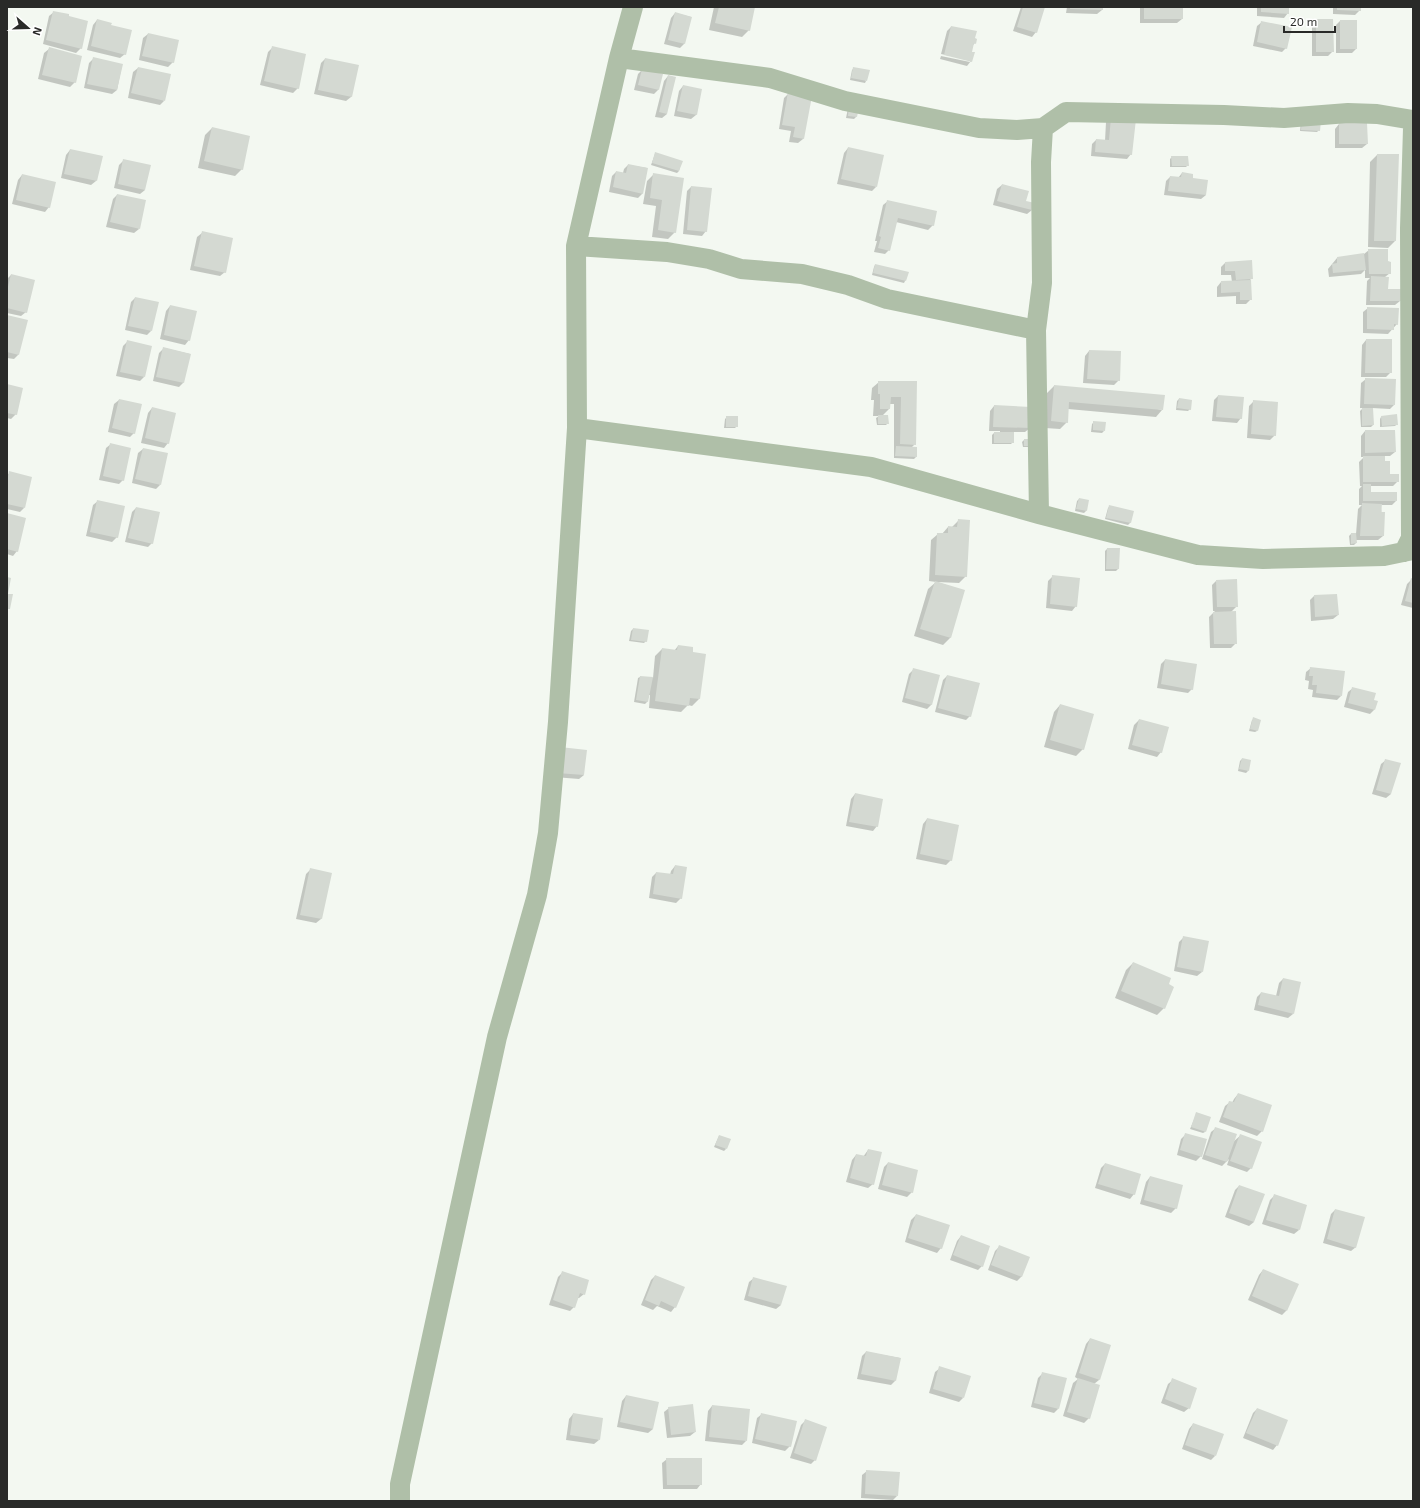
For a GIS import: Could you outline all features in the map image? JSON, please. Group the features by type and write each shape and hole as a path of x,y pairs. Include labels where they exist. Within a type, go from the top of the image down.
{"street":[{"path":"400,1501 400,1484 497,1037 537,895 548,833 559,714 577,428 576,246 619,58 633,7"},
{"path":"619,58 770,78 845,100 979,128 1017,130 1043,128 1066,112 1217,114 1284,118 1348,112 1377,114 1413,120"},
{"path":"1039,514 1036,330 1042,283 1041,162 1043,128"},
{"path":"577,428 871,467 1039,514 1198,555 1263,559 1384,556 1408,551 1411,538 1410,228 1413,128"},
{"path":"576,246 668,252 709,259 741,269 802,274 848,285 887,299 1036,330"}],"building":[{"path":"719,7 755,7 750,31 715,23"},
{"path":"1023,7 1045,7 1037,33 1017,27"},
{"path":"1070,7 1103,7 1103,10 1070,9"},
{"path":"1144,7 1183,7 1183,19 1144,19"},
{"path":"1261,7 1289,7 1289,14 1261,12"},
{"path":"1337,7 1361,7 1361,11 1337,10"},
{"path":"53,11 69,14 69,16 88,21 82,49 46,40"},
{"path":"675,12 692,17 685,44 668,40"},
{"path":"97,19 112,23 111,25 132,30 126,55 91,46"},
{"path":"1316,19 1333,19 1334,52 1316,52"},
{"path":"1340,20 1357,20 1357,49 1340,49"},
{"path":"1261,21 1292,27 1287,49 1257,42"},
{"path":"951,26 977,31 975,38 977,39 976,44 974,43 972,52 975,52 972,62 944,55"},
{"path":"148,33 179,40 174,63 142,56"},
{"path":"272,46 306,54 299,89 264,81"},
{"path":"49,47 82,56 76,83 42,75"},
{"path":"93,57 123,64 117,90 87,84"},
{"path":"325,58 359,65 352,97 318,90"},
{"path":"138,67 171,74 165,101 131,93"},
{"path":"853,67 870,70 867,81 851,78"},
{"path":"642,69 663,74 659,90 638,85"},
{"path":"668,75 676,77 667,114 659,112"},
{"path":"683,85 702,89 697,115 677,111"},
{"path":"788,92 812,96 804,139 793,137 795,127 782,125"},
{"path":"849,105 859,107 857,117 848,116"},
{"path":"1111,117 1136,119 1132,155 1095,152 1096,139 1109,140"},
{"path":"1302,118 1321,120 1320,131 1301,130"},
{"path":"1339,123 1367,123 1368,144 1339,144"},
{"path":"212,127 250,136 243,170 204,161"},
{"path":"848,147 884,155 877,187 841,179"},
{"path":"70,149 103,156 97,181 64,174"},
{"path":"655,152 683,161 679,171 652,163"},
{"path":"1377,154 1399,154 1396,241 1374,241"},
{"path":"1171,156 1188,156 1189,166 1172,166"},
{"path":"123,159 151,165 145,190 118,184"},
{"path":"628,164 648,168 643,194 613,187 616,171 626,173"},
{"path":"1182,172 1193,174 1193,178 1208,180 1206,195 1168,191 1170,176 1181,177"},
{"path":"653,173 684,178 676,233 658,230 662,200 650,198"},
{"path":"22,174 56,182 50,208 16,200"},
{"path":"1002,184 1029,191 1026,201 1035,203 1032,210 997,201"},
{"path":"691,186 712,188 707,232 687,230"},
{"path":"117,194 146,200 140,229 110,222"},
{"path":"887,200 937,211 934,226 898,218 890,251 878,248 881,237 879,236"},
{"path":"202,231 233,238 226,273 194,266"},
{"path":"1368,249 1388,249 1388,261 1391,262 1391,274 1369,274"},
{"path":"1364,253 1366,270 1333,273 1332,264 1337,263 1337,257"},
{"path":"1252,260 1253,279 1236,280 1235,271 1225,271 1225,262"},
{"path":"875,264 909,272 906,281 873,273"},
{"path":"11,274 35,280 27,313 7,308 7,291"},
{"path":"1371,276 1389,277 1388,289 1401,289 1401,301 1370,301"},
{"path":"1251,280 1252,300 1240,300 1240,292 1221,293 1221,281"},
{"path":"135,297 159,302 152,331 128,326"},
{"path":"170,305 197,311 190,341 164,335"},
{"path":"1367,307 1399,308 1398,325 1394,324 1394,330 1367,329"},
{"path":"7,315 28,320 19,355 7,352"},
{"path":"1366,339 1392,339 1392,373 1365,373"},
{"path":"127,340 152,346 145,377 120,372"},
{"path":"163,347 191,354 184,383 156,377"},
{"path":"1089,350 1121,351 1120,381 1087,379"},
{"path":"1365,378 1396,379 1395,405 1364,404"},
{"path":"878,381 917,381 916,445 900,444 901,397 891,397 890,409 880,409"},
{"path":"7,384 23,388 17,415 7,413"},
{"path":"1054,385 1165,395 1163,410 1069,402 1068,423 1051,421"},
{"path":"1218,395 1244,397 1242,419 1216,417"},
{"path":"1179,398 1192,400 1191,410 1177,408"},
{"path":"119,399 142,404 135,434 112,428"},
{"path":"1253,400 1278,402 1276,436 1251,434"},
{"path":"994,405 1031,407 1031,428 993,427"},
{"path":"152,407 176,413 169,444 145,438"},
{"path":"1362,408 1373,408 1374,425 1362,426"},
{"path":"1397,414 1398,425 1382,426 1381,416"},
{"path":"878,415 888,415 889,424 878,424"},
{"path":"726,416 738,416 738,427 726,427"},
{"path":"1093,421 1106,422 1105,431 1093,430"},
{"path":"1365,430 1395,430 1396,452 1365,453"},
{"path":"994,432 1014,432 1014,443 994,443"},
{"path":"1024,439 1032,439 1032,446 1024,446"},
{"path":"110,443 131,448 124,481 103,476"},
{"path":"896,446 917,447 917,457 895,456"},
{"path":"143,448 168,453 161,485 135,479"},
{"path":"1363,456 1385,456 1385,461 1390,461 1390,474 1399,474 1399,482 1363,482"},
{"path":"9,471 32,477 25,508 7,504 7,482"},
{"path":"1363,484 1371,484 1371,492 1397,492 1397,501 1363,501"},
{"path":"1079,498 1089,500 1087,511 1076,509"},
{"path":"97,500 125,506 118,538 90,532"},
{"path":"1362,503 1382,504 1381,512 1385,512 1384,536 1360,536"},
{"path":"1109,505 1134,511 1131,523 1106,518"},
{"path":"136,507 160,512 153,544 128,538"},
{"path":"7,513 26,518 18,552 7,549"},
{"path":"958,519 970,520 967,577 935,575 937,533 948,533 948,526 957,527"},
{"path":"1351,533 1356,533 1357,543 1351,544"},
{"path":"1107,548 1120,548 1119,569 1106,569"},
{"path":"1052,575 1080,578 1077,607 1050,604"},
{"path":"7,577 11,578 8,594 13,594 10,609 7,609"},
{"path":"1411,578 1413,579 1413,603 1405,601"},
{"path":"1237,579 1238,607 1217,607 1216,580"},
{"path":"935,581 965,590 951,638 920,629"},
{"path":"1337,594 1339,615 1315,617 1314,595"},
{"path":"1236,611 1237,644 1214,644 1213,612"},
{"path":"633,628 649,630 647,642 631,640"},
{"path":"678,645 693,647 693,652 706,654 700,699 690,698 689,706 655,701 662,648 677,650"},
{"path":"1165,659 1197,664 1193,690 1161,684"},
{"path":"1310,667 1345,671 1342,696 1316,693 1317,685 1312,685 1313,676 1309,676"},
{"path":"913,668 940,675 932,705 905,698"},
{"path":"947,675 980,683 971,717 938,708"},
{"path":"640,676 653,677 648,702 636,700"},
{"path":"1352,687 1376,693 1374,700 1378,701 1375,710 1348,703"},
{"path":"1060,704 1094,714 1084,750 1050,740"},
{"path":"1253,717 1261,720 1258,731 1250,729"},
{"path":"1139,719 1169,727 1162,753 1132,745"},
{"path":"560,747 587,750 584,775 557,773"},
{"path":"1242,758 1251,760 1249,771 1239,769"},
{"path":"1385,759 1401,763 1391,794 1376,790"},
{"path":"855,793 883,799 878,827 849,822"},
{"path":"927,818 959,825 952,861 920,854"},
{"path":"675,865 687,867 682,899 653,894 656,872 673,874"},
{"path":"310,868 332,873 322,919 300,915"},
{"path":"1183,936 1209,941 1203,972 1177,967"},
{"path":"1133,962 1171,978 1169,984 1174,987 1165,1009 1121,991"},
{"path":"1283,978 1301,982 1294,1014 1258,1005 1261,992 1279,996"},
{"path":"1238,1093 1272,1105 1263,1132 1223,1117 1229,1101 1234,1102"},
{"path":"1196,1112 1211,1117 1206,1132 1191,1127"},
{"path":"1215,1127 1237,1134 1227,1162 1205,1155"},
{"path":"1185,1133 1207,1139 1202,1157 1180,1150"},
{"path":"1240,1134 1262,1142 1252,1169 1230,1161"},
{"path":"719,1135 731,1139 727,1149 715,1145"},
{"path":"868,1149 882,1152 874,1185 850,1178 856,1154 866,1156"},
{"path":"888,1162 918,1170 913,1193 882,1185"},
{"path":"1105,1163 1141,1174 1135,1195 1098,1184"},
{"path":"1150,1176 1183,1185 1177,1209 1144,1200"},
{"path":"1239,1185 1265,1194 1254,1222 1229,1213"},
{"path":"1274,1194 1307,1205 1300,1230 1266,1220"},
{"path":"1335,1209 1365,1217 1356,1248 1327,1239"},
{"path":"916,1214 950,1225 942,1249 908,1238"},
{"path":"961,1235 990,1246 983,1267 953,1255"},
{"path":"999,1245 1030,1257 1022,1277 991,1265"},
{"path":"1263,1269 1299,1284 1287,1311 1252,1296"},
{"path":"562,1271 589,1280 585,1295 580,1293 575,1308 553,1300"},
{"path":"655,1275 685,1287 676,1308 661,1301 659,1306 645,1300"},
{"path":"753,1277 787,1286 781,1305 748,1296"},
{"path":"1090,1338 1111,1345 1100,1380 1079,1373"},
{"path":"866,1351 901,1358 896,1381 861,1374"},
{"path":"939,1366 971,1376 964,1398 933,1389"},
{"path":"1042,1372 1067,1378 1059,1409 1034,1403"},
{"path":"1078,1378 1100,1385 1090,1419 1067,1412"},
{"path":"1172,1378 1197,1388 1190,1409 1165,1399"},
{"path":"626,1395 659,1402 653,1429 620,1422"},
{"path":"693,1404 696,1432 671,1435 668,1407"},
{"path":"712,1405 750,1409 747,1441 709,1437"},
{"path":"1257,1408 1288,1420 1278,1446 1246,1433"},
{"path":"573,1413 603,1418 600,1440 570,1435"},
{"path":"761,1413 797,1421 791,1447 755,1439"},
{"path":"805,1419 827,1427 816,1461 794,1453"},
{"path":"1193,1423 1224,1434 1216,1456 1185,1445"},
{"path":"666,1458 702,1458 702,1485 667,1485"},
{"path":"866,1470 900,1472 898,1496 865,1494"}]}
